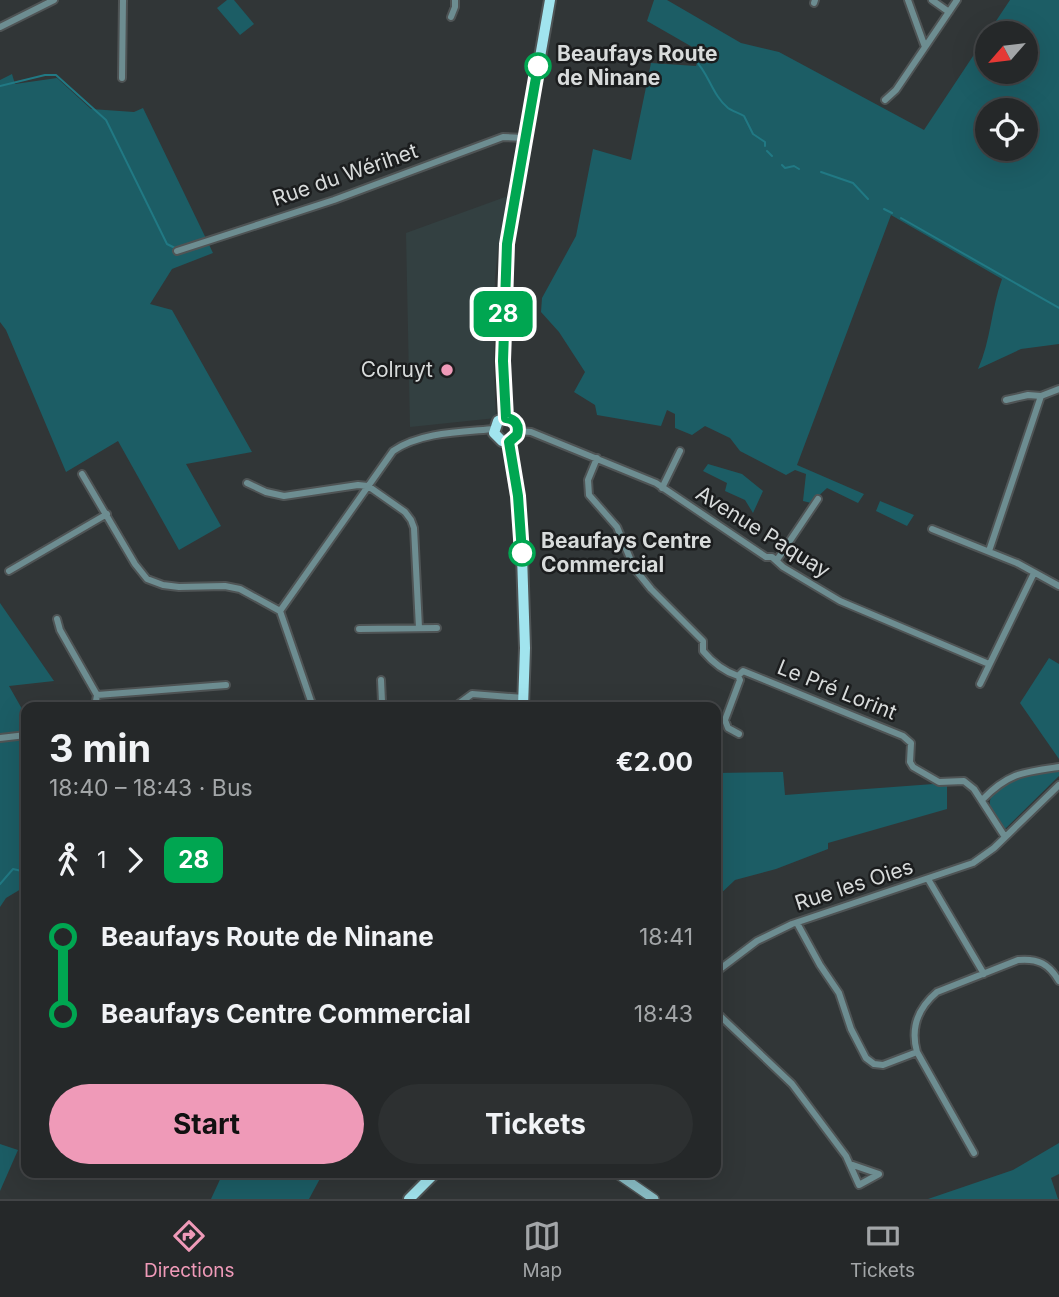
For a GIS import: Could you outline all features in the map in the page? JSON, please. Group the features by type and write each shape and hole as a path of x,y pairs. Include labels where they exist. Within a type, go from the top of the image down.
{"main road":[{"path":"506,418 503,361 505,273 511,217 550,0"},
{"path":"506,418 515,422 518,432 509,442 498,439 494,429 498,421 506,418"},
{"path":"509,442 521,524 524,702"},
{"path":"409,1199 430,1178"},
{"path":"624,1178 654,1199"}],"street":[{"path":"0,27 54,0"},
{"path":"122,0 122,78"},
{"path":"451,17 455,0"},
{"path":"908,0 925,47"},
{"path":"932,0 949,12"},
{"path":"885,100 896,90 957,0"},
{"name":"Rue du Wérihet","path":"177,251 334,200 503,137 525,138"},
{"path":"1006,400 1028,395 1041,396 1059,389"},
{"path":"989,551 1041,396"},
{"path":"280,611 385,460 402,444 424,438 494,429"},
{"name":"Avenue Paquay","path":"518,432 530,432 663,488 766,556 777,560 806,582 860,610 989,664"},
{"path":"663,488 680,451"},
{"name":"Le Pré Lorint","path":"597,458 588,480 589,495 617,527 634,568 703,642 703,651 721,669 738,676 743,671 903,736 911,743 910,762 913,767 939,782 964,781 982,800"},
{"path":"82,474 146,579 163,586 225,586 240,589 280,611 311,702"},
{"path":"247,483 266,492 284,496 358,485 368,486 405,512 414,527 419,628"},
{"path":"777,560 818,499"},
{"path":"9,571 107,514"},
{"path":"932,529 989,551 1059,586"},
{"path":"980,684 1034,573"},
{"path":"57,619 60,630 97,695 96,702"},
{"path":"359,629 437,628"},
{"path":"738,676 740,680 725,720 728,728 739,734"},
{"path":"381,680 382,702"},
{"path":"97,695 226,685"},
{"path":"462,702 472,694 524,702"},
{"path":"0,738 21,736"},
{"path":"1004,837 982,800 1012,776 1059,766"},
{"name":"Rue les Oies","path":"721,968 757,941 797,923 973,863 994,848 1059,785"},
{"path":"929,879 984,974"},
{"path":"797,923 839,993 851,1028 866,1058 883,1066 917,1052"},
{"path":"974,1153 917,1052 914,1030 917,1016 926,1001 937,992 1018,960 1044,962 1059,981"},
{"path":"721,1017 792,1084 850,1164"}],"shaded area":[{"path":"227,0 234,0 254,24 240,35 217,8"},
{"path":"654,0 667,0 741,43 779,52 924,130 975,53 975,84 1038,84 1038,21 996,21 1010,0 1059,0 1059,344 1021,349 978,369 1002,279 891,215 797,465 864,494 858,503 827,488 811,503 803,501 806,474 795,470 786,475 740,451 730,438 705,426 692,435 675,428 675,414 667,410 661,426 597,415 595,405 574,392 585,372 559,332 541,312 542,298 576,236 593,149 631,160 651,63 696,66 701,52 647,21"},
{"path":"12,74 15,84 57,78 91,109 134,112 143,108 213,253 172,269 150,304 172,310 252,452 186,464 221,526 179,550 118,441 66,472 6,330 0,322 0,80"},
{"path":"508,196 495,278 496,418 410,427 406,233"},
{"path":"708,464 742,474 763,491 753,513 745,500 725,491 727,483 703,471"},
{"path":"880,501 914,515 907,526 876,511"},
{"path":"0,603 54,681 9,686 21,707 21,889 6,898 0,907"},
{"path":"1049,658 1059,664 1059,759 1020,703"},
{"path":"1059,769 1059,776 1003,831 990,809 991,797 997,789 1016,778"},
{"path":"783,772 785,795 947,783 947,809 828,843 828,849 776,869 735,880 721,893 721,773"},
{"path":"1059,1143 1059,1174 1051,1178 1058,1199 928,1199 1013,1170"},
{"path":"0,1144 18,1150 0,1191"},
{"path":"220,1178 320,1178 309,1199 211,1199"}],"waterway":[{"path":"694,59 723,103 744,116 753,134 765,142 765,146"},
{"path":"0,86 45,75 56,75 106,120 167,244 175,248"},
{"path":"767,151 772,156"},
{"path":"782,165 785,168 794,166 799,169"},
{"path":"821,172 853,183 868,199"},
{"path":"884,209 892,213"},
{"path":"901,218 1059,308"},
{"path":"0,884 13,869 21,871"}],"bus line":[{"name":"28","path":"522,553 518,496 509,442 517,435 518,426 506,418 503,384 504,302 508,240 538,66"}],"place":[{"name":"Beaufays Route de Ninane","path":"538,66"},
{"name":"Colruyt","path":"447,370"},
{"name":"Beaufays Centre Commercial","path":"522,553"}]}
